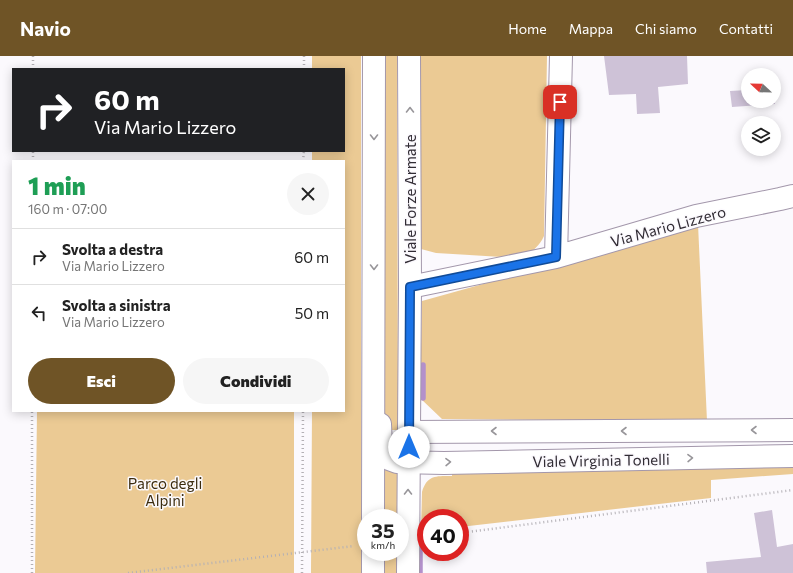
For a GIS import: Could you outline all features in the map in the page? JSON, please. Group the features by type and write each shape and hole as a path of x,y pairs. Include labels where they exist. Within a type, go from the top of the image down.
{"street":[{"path":"373,509 374,56"},
{"name":"Viale Forze Armate","path":"408,573 410,287 409,56"},
{"path":"556,257 561,56"},
{"name":"Via Mario Lizzero","path":"410,287 556,257 696,216 787,198"},
{"path":"374,367 380,388 380,439 383,451 389,459 393,461 409,462"},
{"name":"Viale Virginia Tonelli","path":"409,432 793,430"},
{"name":"Viale Virginia Tonelli","path":"409,462 793,456"},
{"path":"370,561 373,573"}],"path":[{"path":"33,56 33,68"},
{"path":"304,56 304,68"},
{"path":"32,412 32,573"},
{"path":"302,573 303,412"},
{"path":"469,532 793,490"},
{"path":"128,573 302,552 357,549"}],"green space":[{"path":"312,56 361,56 361,509 357,509 357,561 361,561 361,573 311,573 312,412 345,412 345,160 312,160 312,152 345,152 345,68 312,68"},
{"path":"384,56 397,56 398,430 385,430"},
{"path":"420,56 547,56 544,236 531,252 524,256 520,258 436,253 421,249"},
{"path":"698,224 707,421 442,419 420,398 422,301"},
{"name":"Parco degli Alpini","path":"37,412 294,412 294,573 35,573"},
{"path":"452,467 793,467 793,474 711,480 711,498 469,526 469,509 422,509 422,492 429,479 441,476 452,476"},
{"path":"398,469 398,509 382,509 382,470"},
{"path":"382,561 398,561 398,573 382,573"}],"building":[{"path":"604,56 687,56 688,84 658,87 660,113 637,114 636,94 609,95"},
{"path":"741,90 741,106 732,107 730,91"},
{"path":"772,510 777,547 793,544 793,573 707,573 706,562 761,557 754,513"}],"waterway":[{"path":"423,365 423,398"},
{"path":"420,561 420,573"}],"route":[{"path":"409,447 410,287 556,257 560,102"}]}
